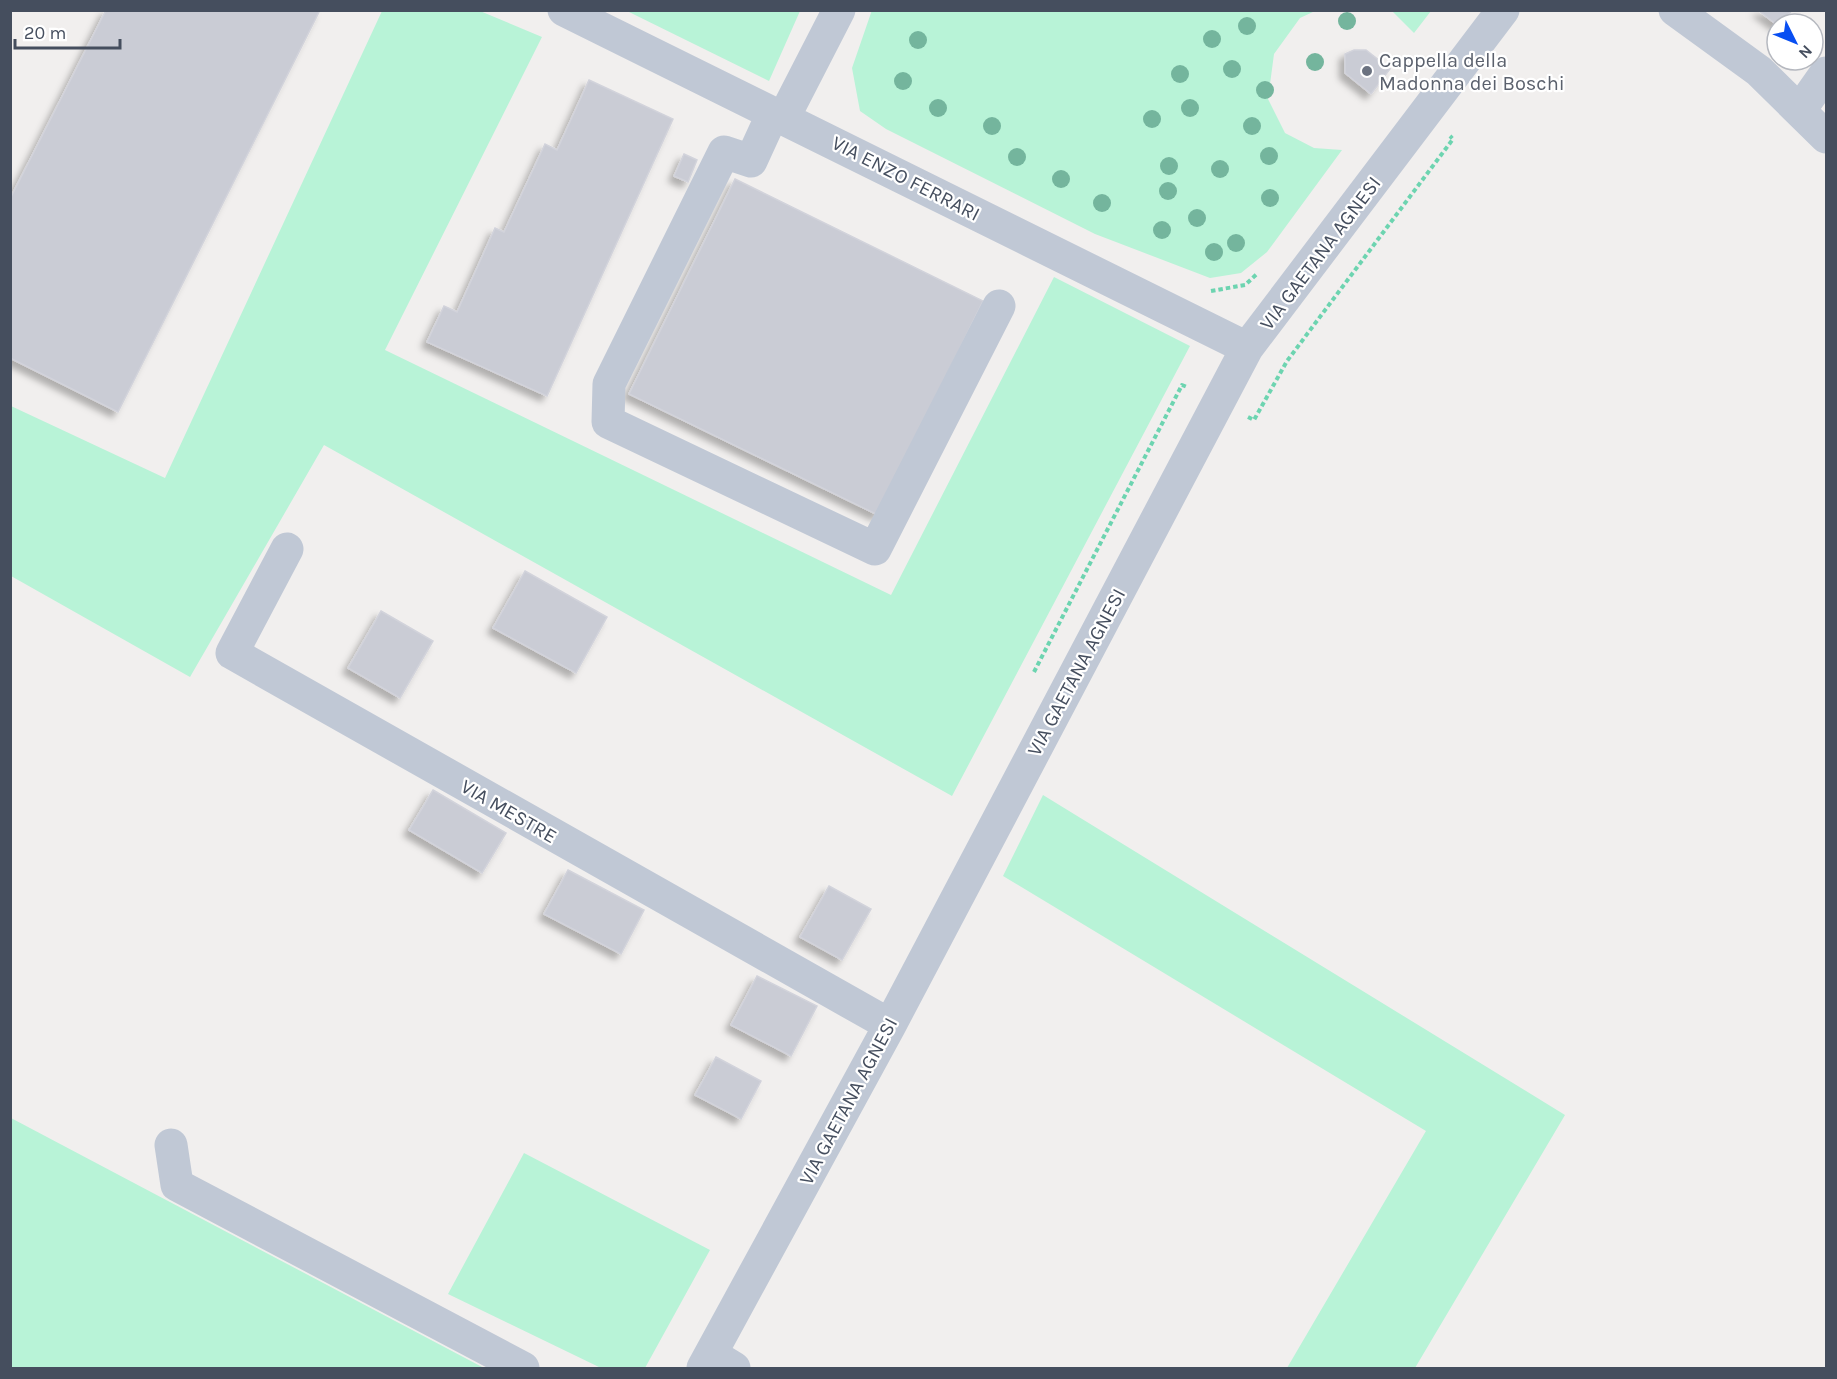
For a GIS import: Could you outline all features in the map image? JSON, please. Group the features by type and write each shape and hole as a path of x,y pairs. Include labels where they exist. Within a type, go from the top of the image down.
{"street":[{"name":"VIA ENZO FERRARI","path":"564,10 1248,348"},
{"path":"839,10 751,161 724,152 609,384 608,422 875,549 999,306"},
{"name":"VIA GAETANA AGNESI","path":"716,1364 890,1024 1248,348 1503,10"},
{"path":"1675,10 1759,71 1827,137"},
{"path":"1800,110 1827,73"},
{"name":"VIA MESTRE","path":"287,549 232,653 890,1024"},
{"path":"171,1145 177,1185 523,1368"}],"path":[{"path":"1201,286 1212,291 1245,285 1262,269"}],"green space":[{"path":"872,10 1315,11 1300,18 1274,54 1268,99 1285,133 1314,148 1342,150 1267,252 1241,273 1210,278 1095,234 886,129 860,111 852,68"},
{"path":"382,11 480,11 542,37 385,350 891,595 1054,277 1190,346 952,796 324,445 190,677 11,576 11,406 165,478"},
{"path":"627,11 800,11 769,81"},
{"path":"1392,11 1431,11 1414,33"},
{"path":"1043,795 1565,1115 1415,1368 1287,1368 1426,1131 1003,876"},
{"path":"11,1118 484,1368 11,1368"},
{"path":"524,1153 710,1250 645,1368 601,1368 448,1294"}],"building":[{"path":"106,10 320,10 118,412 10,358 10,199"},
{"path":"1758,10 1792,10 1791,12 1765,12 1765,16"},
{"name":"Cappella della Madonna dei Boschi","path":"1354,50 1366,50 1390,69 1371,94 1345,73 1345,54"},
{"path":"589,80 673,119 547,396 427,342 444,306 457,312 495,228 504,232 545,144 557,150"},
{"path":"684,154 697,160 688,182 674,176"},
{"path":"735,179 983,301 878,515 629,394"},
{"path":"525,571 607,617 576,673 493,628"},
{"path":"381,611 433,641 400,698 348,668"},
{"path":"433,790 506,833 482,873 409,830"},
{"path":"568,870 644,910 621,954 544,914"},
{"path":"829,886 871,909 842,960 800,937"},
{"path":"757,976 817,1006 791,1056 731,1025"},
{"path":"716,1057 761,1081 741,1119 695,1095"}],"place":[{"name":"Cappella della Madonna dei Boschi","path":"1367,71"}]}
